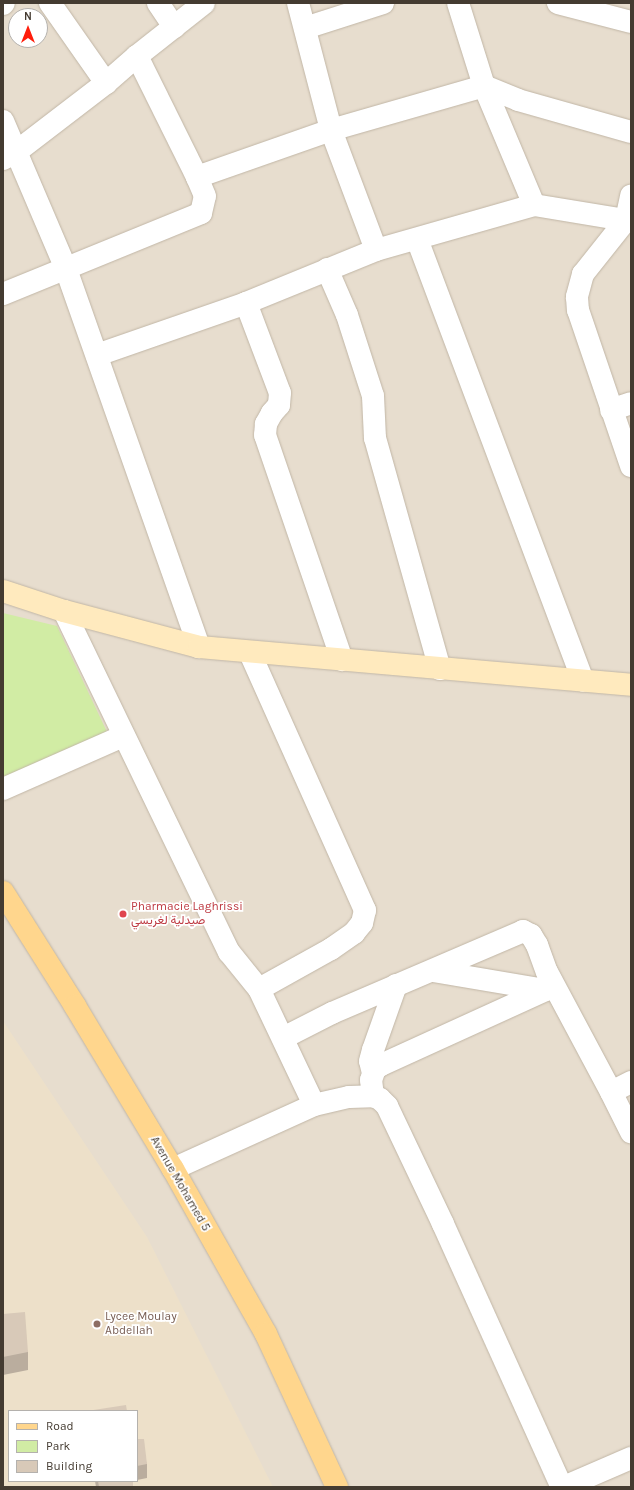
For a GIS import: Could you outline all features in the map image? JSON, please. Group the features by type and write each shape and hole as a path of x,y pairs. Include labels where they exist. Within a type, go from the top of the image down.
{"main road":[{"name":"Avenue Mohamed 5","path":"3,892 75,1006 173,1169 266,1334 337,1487"}],"street":[{"path":"50,3 106,83"},
{"path":"158,3 174,27"},
{"path":"10,156 106,83 136,56 204,3"},
{"path":"298,3 331,130 376,250"},
{"path":"305,28 383,3"},
{"path":"458,3 484,86 534,204"},
{"path":"558,3 631,22"},
{"path":"3,294 201,213 205,196 197,177 136,56"},
{"path":"197,177 331,130 484,86 518,100 631,132"},
{"path":"3,121 10,156 66,269 199,647"},
{"path":"631,196 629,221 583,274 577,297 578,310 621,406 631,466"},
{"path":"97,356 246,303 376,250 534,204 629,221"},
{"path":"417,239 583,681"},
{"path":"327,269 347,315 373,396 375,438 440,669"},
{"path":"246,303 280,393 279,405 272,413 266,424 265,435 342,660"},
{"path":"3,591 64,611 199,647 250,653 631,685"},
{"path":"64,611 123,736 229,952 259,989 314,1105"},
{"path":"250,653 365,910 362,923 354,933 331,949 259,989"},
{"path":"3,789 123,736"},
{"path":"283,1038 332,1013 433,971 523,931 531,935 537,945 550,988 611,1092 631,1132"},
{"path":"433,971 550,988"},
{"path":"373,1096 373,1074 370,1061 372,1050 396,986"},
{"path":"373,1074 381,1065 550,988"},
{"path":"611,1092 631,1082"},
{"path":"173,1169 314,1105 349,1097 373,1096 386,1106 412,1158 563,1487 631,1458"}],"shaded area":[{"path":"3,3 631,3 631,1487 3,1487"},
{"name":"Lycee Moulay Abdellah","path":"3,1021 147,1237 273,1487 3,1487"}],"green space":[{"path":"3,613 57,626 108,734 3,782"}],"building":[{"path":"25,1312 28,1352 3,1357 3,1314"},
{"path":"126,1405 127,1410 94,1410"},
{"path":"138,1439 144,1439 147,1464 138,1466"},
{"path":"98,1482 133,1482 133,1487 99,1487"}],"place":[{"name":"Pharmacie Laghrissi صيدلية لغريسي","path":"123,914"},
{"name":"Lycee Moulay Abdellah","path":"97,1324"}]}
